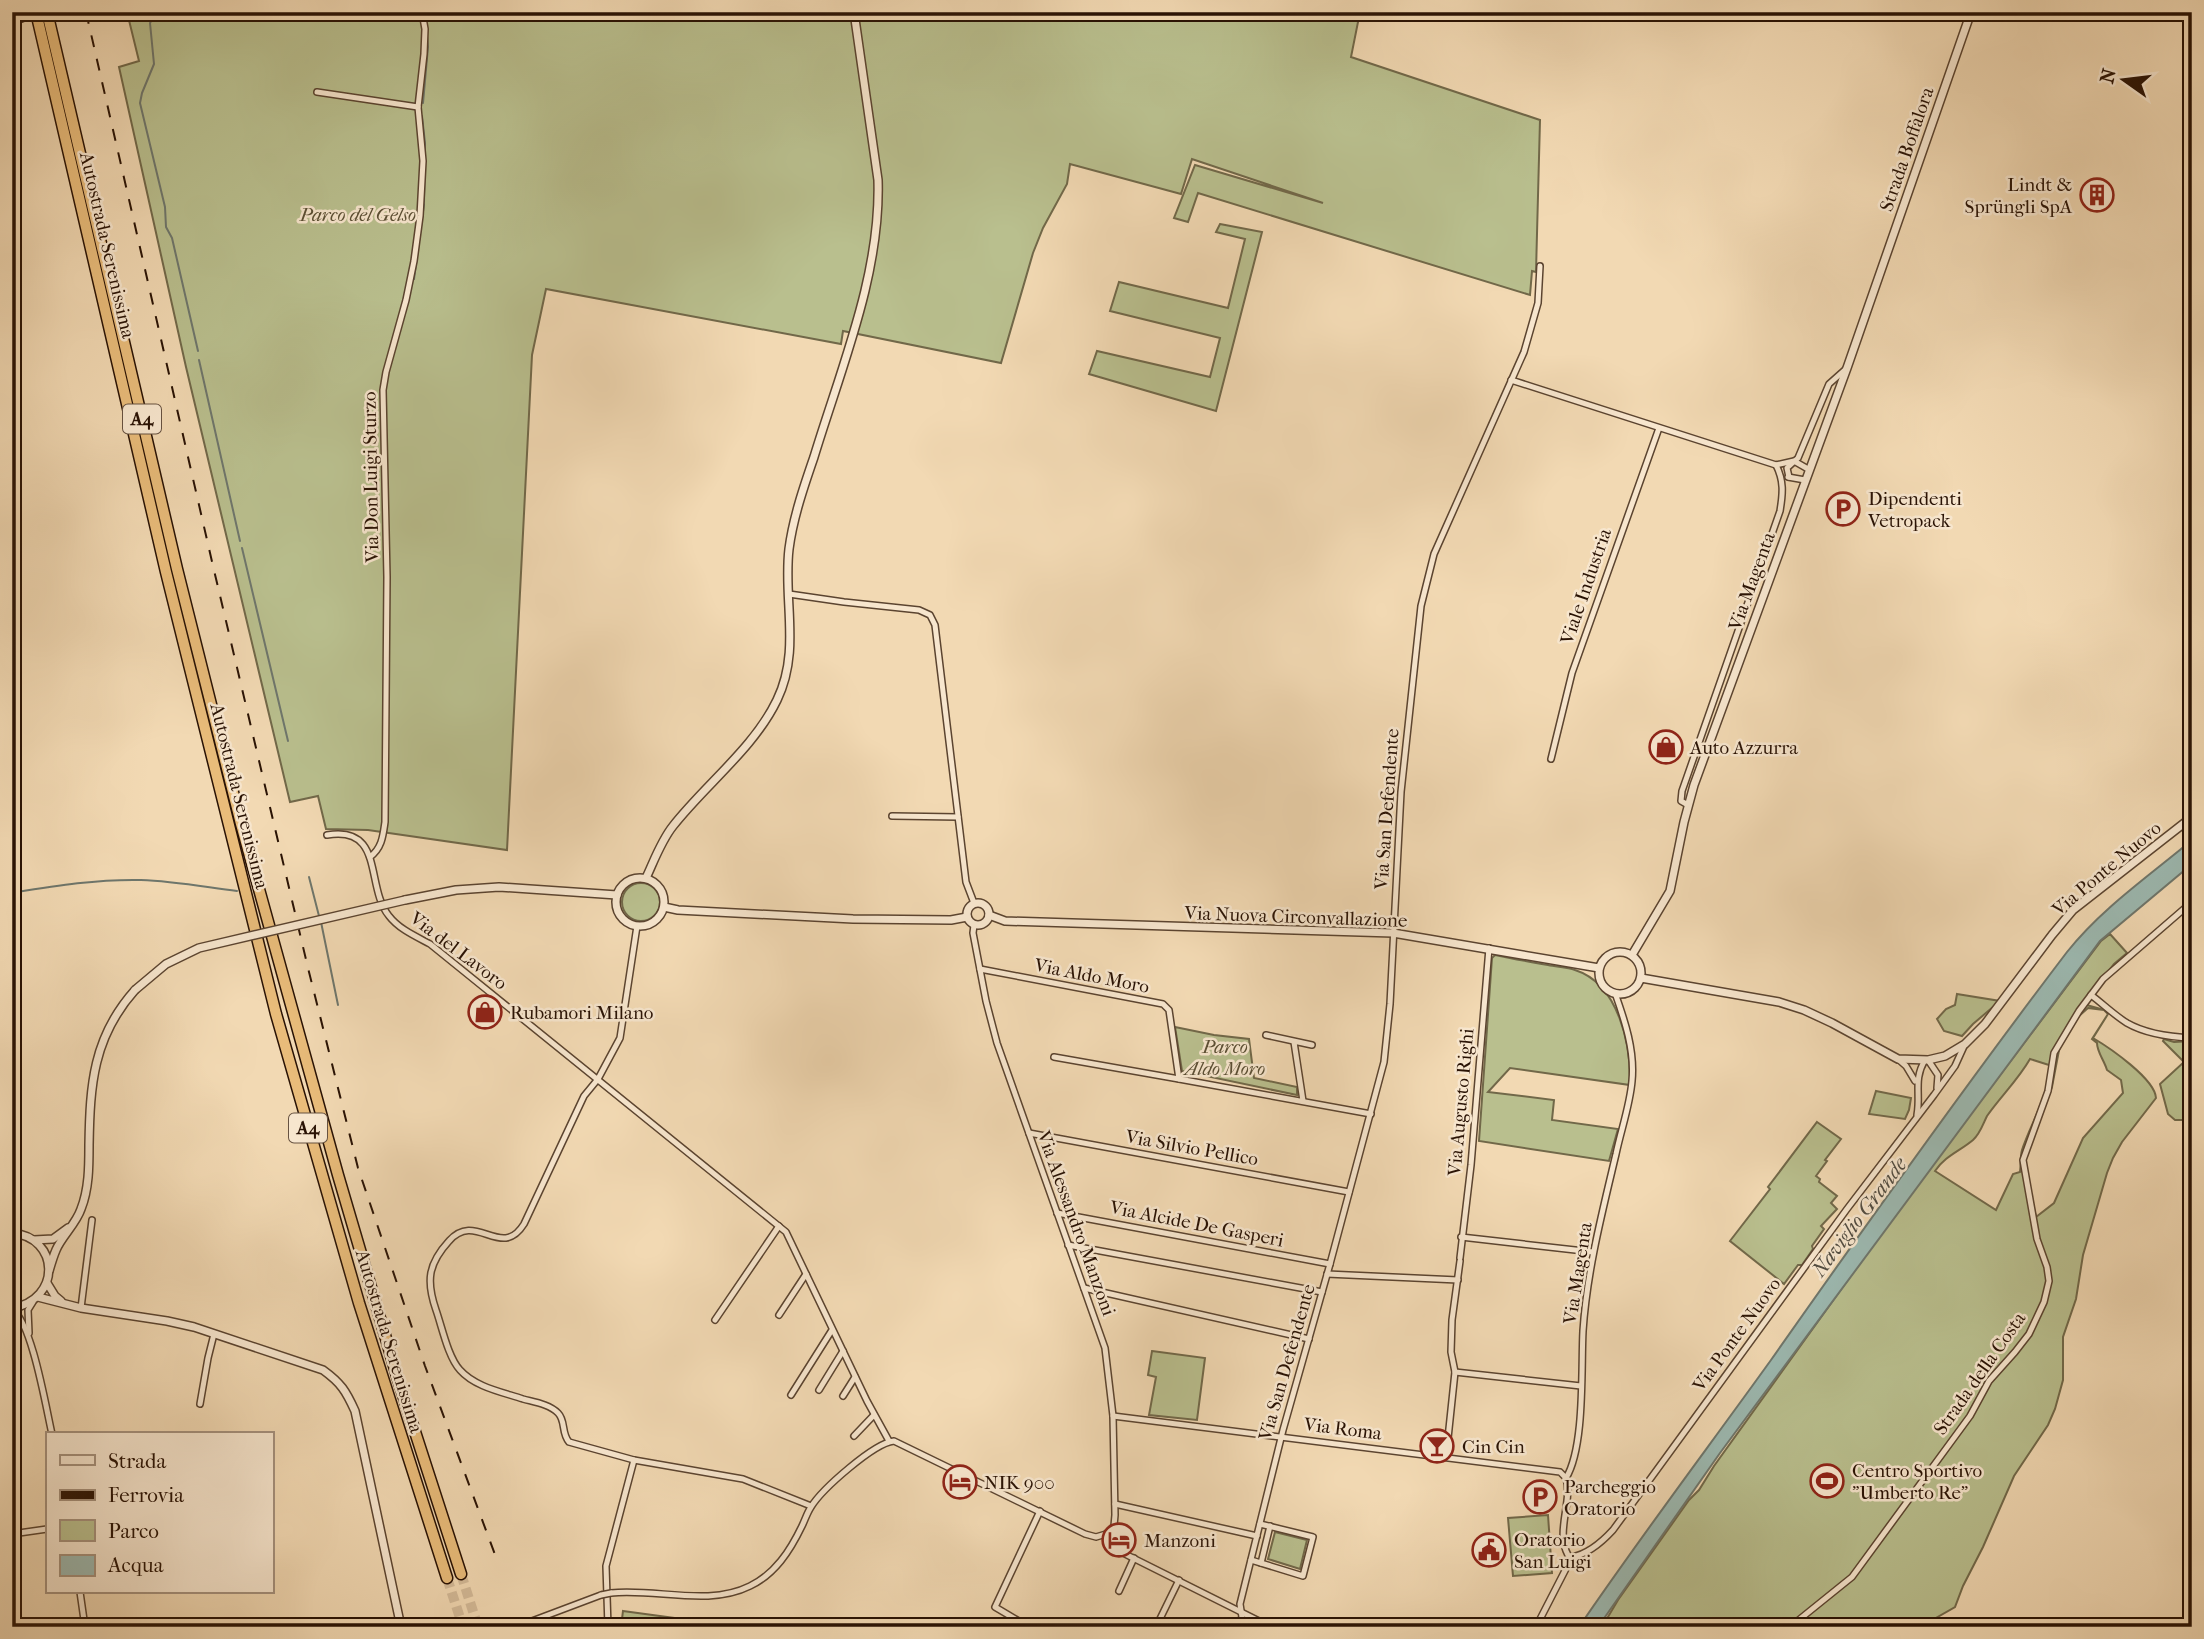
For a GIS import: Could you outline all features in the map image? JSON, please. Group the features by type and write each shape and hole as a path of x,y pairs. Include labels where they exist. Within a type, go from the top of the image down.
{"highway":[{"path":"12,20 35,12"},
{"name":"Autostrada Serenissima","path":"35,12 166,572 276,1014 359,1303 447,1578"},
{"name":"Autostrada Serenissima","path":"47,12 177,569 241,824 338,1175 397,1376 461,1574"}],"street":[{"name":"Via Don Luigi Sturzo","path":"370,857 382,842 385,822 387,577 383,390 409,287 420,216 423,161 418,107 425,30 422,12"},
{"path":"646,878 671,828 756,733 776,703 787,672 791,630 788,563 793,531 861,306 876,235 878,180 854,12"},
{"name":"Strada Boffalora","path":"1871,297 1971,12"},
{"path":"317,92 418,107"},
{"name":"Via San Defendente","path":"1237,1627 1242,1617 1240,1604 1281,1436 1384,1062 1388,1032 1401,792 1422,606 1434,554 1528,341 1538,303 1540,266"},
{"name":"Via Magenta","path":"1632,955 1670,891 1688,805 1871,297"},
{"name":"Via Magenta","path":"1789,477 1787,468 1798,457 1829,384 1847,368"},
{"path":"1511,380 1776,465 1794,461 1808,469"},
{"name":"Viale Industria","path":"1551,759 1572,673 1659,428"},
{"path":"1776,465 1782,476 1805,480"},
{"name":"Via Magenta","path":"1688,805 1681,801 1682,791 1780,511 1782,476"},
{"path":"789,594 919,610 930,615 935,625 966,882 974,903"},
{"path":"892,816 958,817"},
{"name":"Via Ponte Nuovo","path":"1898,1059 1927,1060 1945,1056 1965,1044 1985,1024 2073,910 2192,817"},
{"path":"327,835 340,832 351,835 362,842 370,857"},
{"name":"Via del Lavoro","path":"370,857 387,915 402,929 430,944 765,1214 786,1232 806,1274"},
{"path":"646,878 653,881 663,892 664,907 662,914 651,924 637,926 622,918 616,904 617,895 620,888 631,879 646,878"},
{"path":"52,1432 30,1339 28,1310 47,1283 56,1250 81,1210 88,1176 90,1100 94,1070 111,1021 135,990 166,964 199,948 405,900 456,890 499,887 617,895"},
{"name":"Strada della Costa","path":"1790,1627 1852,1577 1978,1404 1989,1381 2024,1342 2045,1302 2049,1287 2048,1274 2037,1239 2023,1160 2048,1091 2054,1053 2064,1034 2103,979 2192,902"},
{"path":"974,903 985,905 989,915 984,923 974,925 967,918 967,911 974,903"},
{"path":"664,907 678,910 852,919 967,918"},
{"name":"Via Nuova Circonvallazione","path":"989,915 1005,921 1393,933 1600,968"},
{"name":"Via Alessandro Manzoni","path":"974,925 980,969 997,1043 1105,1348 1113,1416 1115,1504 1114,1526 1106,1534"},
{"path":"637,926 622,1029 615,1049 598,1079 584,1096 520,1231 509,1239 470,1230 456,1234 448,1241 433,1268 429,1285 453,1357 460,1370 488,1387 555,1410 562,1420 565,1438 569,1442 634,1460 743,1479 811,1506"},
{"name":"Via Augusto Righi","path":"1446,1457 1455,1373 1451,1352 1452,1320 1472,1165 1489,948"},
{"path":"1619,951 1632,955 1640,965 1641,978 1634,989 1628,992 1609,991 1600,981 1602,961 1619,951"},
{"name":"Via Aldo Moro","path":"980,969 1163,1004 1169,1010 1179,1079"},
{"path":"1641,978 1779,1002 1832,1023 1898,1059 1912,1073 1919,1102 1916,1118"},
{"name":"Via Magenta","path":"1572,1557 1568,1555 1564,1543 1566,1478 1571,1469 1579,1424 1586,1295 1593,1252 1632,1081 1630,1044 1615,993"},
{"path":"2091,995 2134,1026 2170,1037 2192,1038"},
{"path":"1266,1035 1312,1045"},
{"path":"1294,1042 1303,1101"},
{"name":"Via Ponte Nuovo","path":"1572,1557 1582,1555 1613,1530 1839,1219 1934,1095 1955,1066 1965,1044"},
{"path":"1054,1057 1371,1114"},
{"path":"1917,1087 1919,1071 1927,1060 1938,1075 1934,1095"},
{"name":"Via Silvio Pellico","path":"1029,1133 1349,1192"},
{"name":"Via Alcide De Gasperi","path":"1057,1213 1330,1264"},
{"path":"80,1308 92,1220"},
{"path":"33,1240 52,1239 71,1226"},
{"path":"715,1320 779,1226"},
{"path":"13,1232 33,1240 42,1248 49,1271"},
{"path":"1461,1237 1593,1252"},
{"path":"1068,1245 1322,1292"},
{"path":"779,1315 806,1274"},
{"path":"806,1274 831,1330 889,1441"},
{"path":"1327,1274 1458,1280"},
{"path":"47,1283 55,1296 64,1303"},
{"path":"1084,1289 1309,1339"},
{"path":"12,1308 36,1299 167,1321 323,1370 345,1388 355,1411 401,1627"},
{"path":"12,1308 19,1313 30,1339"},
{"path":"791,1395 831,1330"},
{"path":"200,1404 214,1334"},
{"path":"819,1390 843,1351"},
{"path":"1455,1373 1581,1386"},
{"path":"843,1396 855,1377"},
{"path":"854,1436 874,1415"},
{"name":"Via Roma","path":"1113,1416 1560,1472 1566,1478"},
{"path":"516,1627 611,1593 640,1591 719,1595 751,1586 777,1567 811,1506 867,1454 889,1441 903,1444 1085,1534 1096,1537 1106,1534 1110,1543 1134,1558 1271,1627"},
{"path":"608,1627 606,1566 634,1460"},
{"path":"1115,1504 1257,1536"},
{"path":"1029,1627 995,1607 1040,1511"},
{"path":"1251,1560 1303,1576 1313,1537 1260,1524"},
{"path":"1261,1563 1270,1526"},
{"path":"12,1534 46,1529"},
{"path":"1536,1627 1572,1557"},
{"path":"1119,1591 1134,1558"},
{"path":"1156,1627 1179,1580"},
{"path":"80,1594 84,1627"}],"green space":[{"name":"Parco del Gelso","path":"127,12 1360,12 1351,57 1540,120 1536,272 1532,271 1530,295 1198,193 1188,222 1174,218 1195,165 1323,203 1192,159 1181,194 1070,164 1067,184 1033,253 1001,363 843,331 841,344 546,289 532,355 507,850 368,830 326,829 318,796 290,802 186,367 119,67 139,61"},
{"path":"1220,224 1262,232 1216,411 1089,374 1097,351 1210,377 1220,338 1110,311 1119,282 1228,308 1245,239 1216,232"},
{"path":"641,883 654,889 660,902 654,915 641,921 628,915 622,902 628,889"},
{"path":"2110,934 2127,953 2114,964 2083,1004 2104,1010 2088,1008 2079,1016 2060,1045 2052,1087 2026,1158 2025,1170 2036,1217 2054,1203 2083,1138 2123,1093 2121,1080 2107,1070 2097,1043 2092,1039 2108,1014 2093,1038 2140,1073 2154,1090 2156,1098 2122,1142 2107,1173 2083,1255 2076,1299 2063,1337 2063,1380 2055,1409 2048,1425 2014,1476 1955,1607 1920,1627 1602,1627 1618,1600 1893,1217 2101,941","holes":["2030,1059 2049,1065 2046,1087 2022,1150 2020,1172 2013,1174 1996,1210 1935,1171 1975,1138 1987,1116"]},
{"path":"1495,955 1575,970 1590,977 1612,1002 1625,1035 1630,1085 1510,1068 1488,1092 1554,1100 1552,1120 1618,1129 1609,1161 1479,1141 1492,958"},
{"path":"1957,994 2000,1001 1962,1036 1944,1031 1937,1019 1946,1009 1955,1005"},
{"name":"Parco Aldo Moro","path":"1175,1027 1249,1039 1254,1078 1297,1087 1297,1095 1182,1071"},
{"path":"2164,1039 2174,1042 2192,1041 2192,1083 2189,1090 2192,1094 2192,1120 2175,1120 2168,1114 2160,1084 2184,1062"},
{"path":"1876,1091 1911,1098 1905,1119 1869,1114"},
{"path":"1817,1122 1841,1139 1816,1176 1820,1179 1819,1182 1837,1196 1831,1203 1837,1209 1821,1226 1824,1229 1802,1265 1798,1265 1784,1284 1730,1241"},
{"path":"1152,1351 1205,1358 1197,1420 1149,1415 1156,1377 1148,1375"},
{"path":"1548,1515 1552,1573 1513,1576 1508,1518"},
{"path":"1275,1532 1307,1540 1300,1569 1268,1559"},
{"path":"623,1611 682,1619 712,1627 621,1627"}],"water":[{"path":"2192,840 2192,864 2100,941 1720,1453 1598,1627 1579,1627 1917,1154 2067,952 2095,921"}],"waterway":[{"path":"163,12 154,16 150,23 154,64 140,103 165,207 166,227 172,238 198,351"},
{"path":"423,103 428,47 425,12"},
{"path":"422,116 425,143 424,202"},
{"path":"414,279 424,204"},
{"path":"199,360 240,541"},
{"path":"242,548 288,741"},
{"path":"309,877 319,916"},
{"path":"12,893 125,880 237,891"},
{"path":"321,922 338,1005"}],"tunnel":[{"path":"461,1574 478,1627"},
{"path":"447,1578 463,1627"}],"railway":[{"path":"86,12 213,566 358,1168 425,1366 497,1560"}],"place":[{"name":"Lindt & Sprüngli SpA","path":"2097,195"},
{"name":"Dipendenti Vetropack","path":"1843,509"},
{"name":"Auto Azzurra","path":"1666,747"},
{"name":"Rubamori Milano","path":"485,1012"},
{"name":"Cin Cin","path":"1437,1446"},
{"name":"Centro Sportivo \"Umberto Re\"","path":"1827,1481"},
{"name":"NIK 900","path":"960,1482"},
{"name":"Parcheggio Oratorio","path":"1540,1497"},
{"name":"Manzoni","path":"1119,1540"},
{"name":"Oratorio San Luigi","path":"1489,1550"}],"water label":[{"name":"Naviglio Grande","path":"1859,1217"}]}
